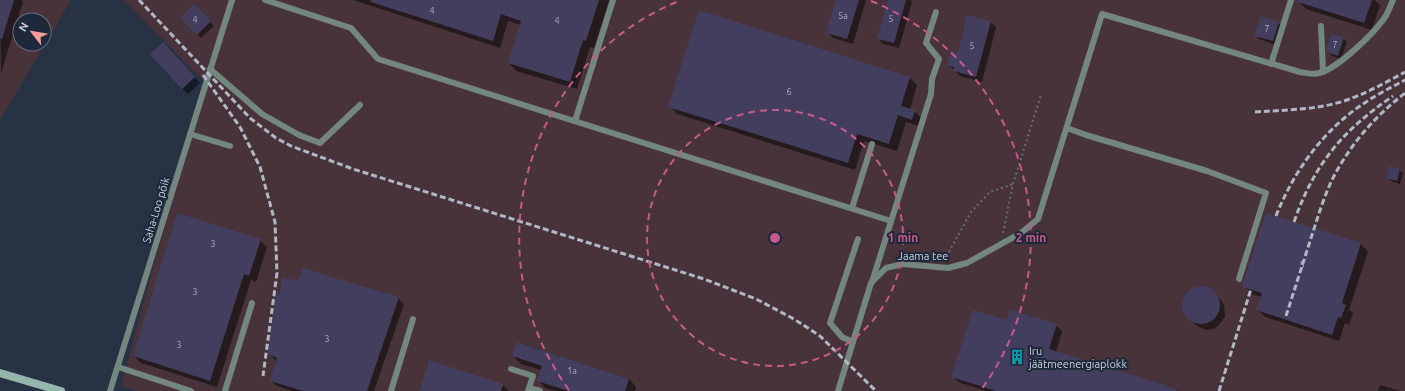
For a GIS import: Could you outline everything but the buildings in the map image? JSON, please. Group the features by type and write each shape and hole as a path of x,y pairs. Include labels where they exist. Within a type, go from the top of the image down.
{"main road":[{"path":"0,373 61,391"}],"lane":[{"name":"Saha-Loo põik","path":"110,391 232,0"},
{"path":"265,0 351,28 378,59 891,221"},
{"path":"575,121 613,0"},
{"path":"1291,0 1271,64 1312,74 1323,72 1343,59 1368,38 1384,18 1393,0"},
{"path":"872,283 931,94 932,79 939,59 926,43 936,12"},
{"name":"Jaama tee","path":"838,391 872,283 886,268 903,264 948,268 967,263 1021,233 1038,219 1102,14 1271,64"},
{"path":"1321,26 1323,72"},
{"path":"210,69 262,114 299,135 320,143 360,105"},
{"path":"1067,128 1207,171 1266,193 1239,279"},
{"path":"190,134 230,146"},
{"path":"852,208 872,144"},
{"path":"853,342 842,337 830,323 858,239"},
{"path":"225,391 252,303"},
{"path":"391,391 413,319"},
{"path":"118,367 191,391"},
{"path":"511,369 533,376 529,389 540,391"}],"path":[{"path":"1000,244 1013,184 1041,95"},
{"path":"940,267 971,212 990,192 1013,184"}],"shaded area":[{"path":"0,0 71,0 52,32 52,12 12,12 12,52 40,52 0,120"},
{"path":"123,0 1405,0 1405,391 136,391 121,386 204,81"}],"railway":[{"path":"139,0 250,118 276,138 291,146 353,169 704,279 756,299 794,319 820,336 876,391"},
{"path":"1255,112 1300,109 1333,104 1360,95 1405,72"},
{"path":"203,75 240,127 260,167 275,222 277,273 263,376"},
{"path":"1276,216 1291,184 1300,169 1321,141 1346,117 1365,102 1405,80"},
{"path":"1286,316 1321,207 1335,175 1360,136 1386,109 1405,93"},
{"path":"1294,222 1311,183 1332,150 1359,122 1393,96"},
{"path":"1219,391 1251,289"}],"place":[{"name":"Iru jäätmeenergiaplokk","path":"1017,357"}]}
